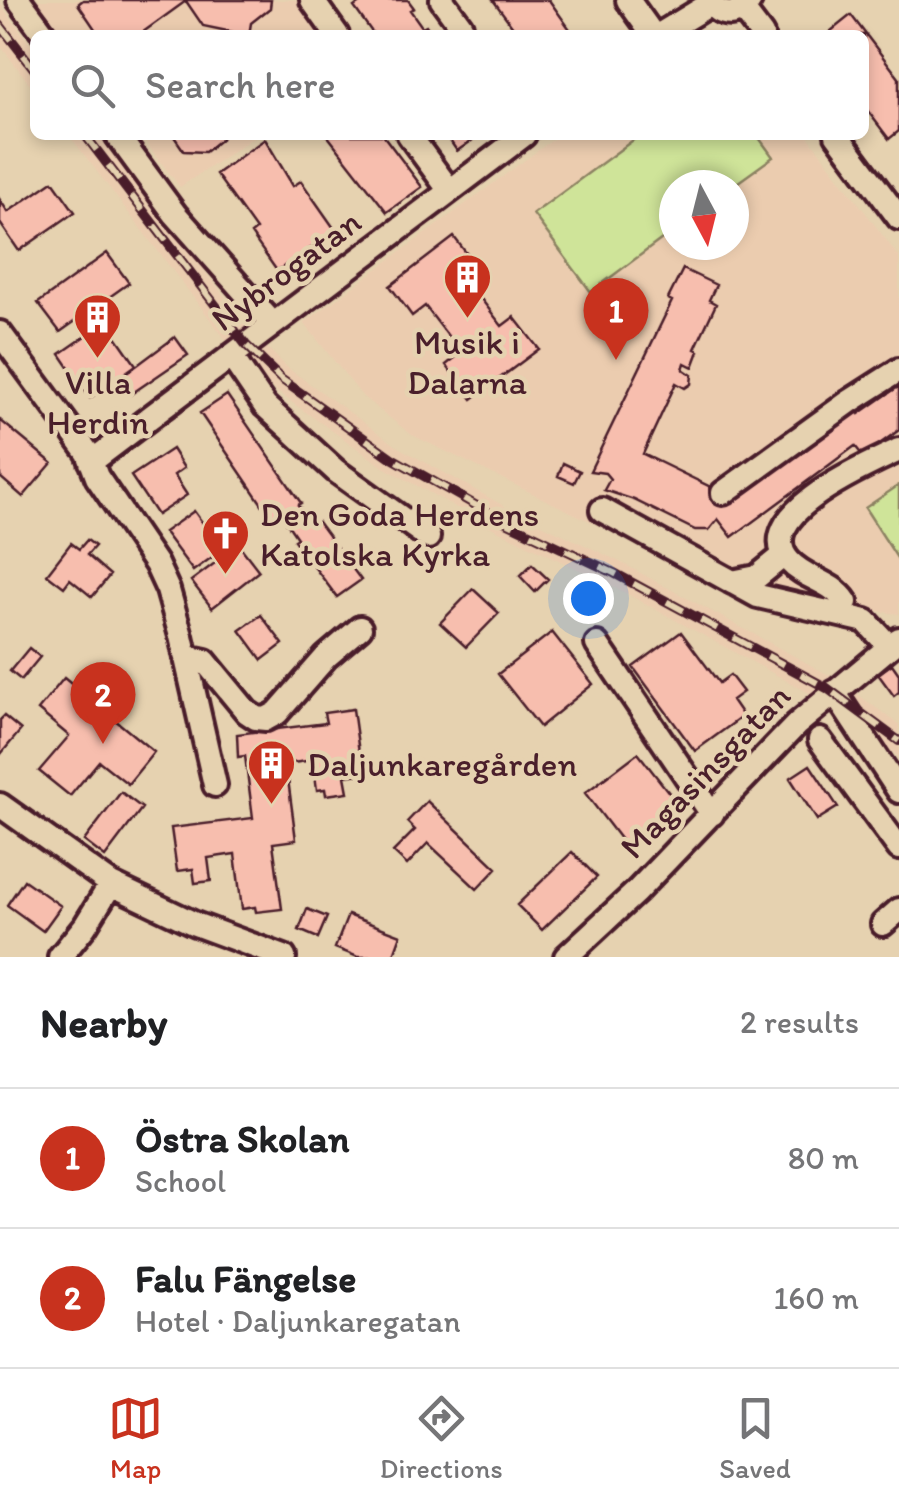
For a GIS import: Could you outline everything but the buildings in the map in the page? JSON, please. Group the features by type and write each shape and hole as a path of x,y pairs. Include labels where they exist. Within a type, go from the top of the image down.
{"street":[{"path":"19,0 40,30"},
{"path":"312,0 333,30"},
{"path":"442,0 461,26"},
{"path":"628,0 652,30"},
{"path":"664,30 709,2 727,15 747,5 760,30"},
{"path":"121,140 174,214 273,324"},
{"path":"413,140 450,190"},
{"name":"Nybrogatan","path":"92,462 517,140"},
{"path":"841,140 899,218"},
{"path":"0,333 92,462 97,477 156,564 168,590 186,657 215,784"},
{"path":"231,356 265,406 336,472 428,537"},
{"path":"723,493 899,370"},
{"path":"846,602 836,590 801,571 784,555 784,534 792,516 806,502 852,470 899,450"},
{"path":"602,510 758,596 853,616 894,643"},
{"path":"732,582 758,577 784,555"},
{"path":"186,657 205,662 247,712 266,719 277,713 326,657 360,628"},
{"name":"Magasinsgatan","path":"566,957 712,814 795,726 894,643"},
{"path":"598,644 712,814"},
{"path":"834,692 899,791"},
{"path":"820,740 899,848"},
{"path":"2,805 111,884 196,924 284,957"},
{"path":"63,956 111,884"}],"shaded area":[{"path":"37,0 303,0 320,30 60,30"},
{"path":"0,4 30,43 30,84 0,45"},
{"path":"73,140 104,140 255,336 289,369 398,447 840,681 899,725 899,757 826,702 385,468 273,389 236,353"},
{"path":"144,140 250,140 180,187"},
{"path":"552,140 811,140 899,257 899,614 813,602 777,588 769,608 412,435 363,397 304,323"}],"green space":[{"path":"633,140 761,140 773,157 749,174 749,170 659,170 659,241 591,292 533,214"},
{"path":"899,485 899,561 865,508"}],"railway":[{"path":"0,25 30,64"},
{"path":"89,140 246,345 281,379 392,458 500,519 614,573 827,688 899,741"}],"place":[{"name":"Musik i Dalarna","path":"467,320"},
{"name":"Villa Herdin","path":"98,360"},
{"name":"Östra Skolan","path":"616,360"},
{"name":"Den Goda Herdens Katolska Kyrka","path":"225,576"},
{"name":"Falu Fängelse","path":"103,744"},
{"name":"Daljunkaregården","path":"272,806"}]}
